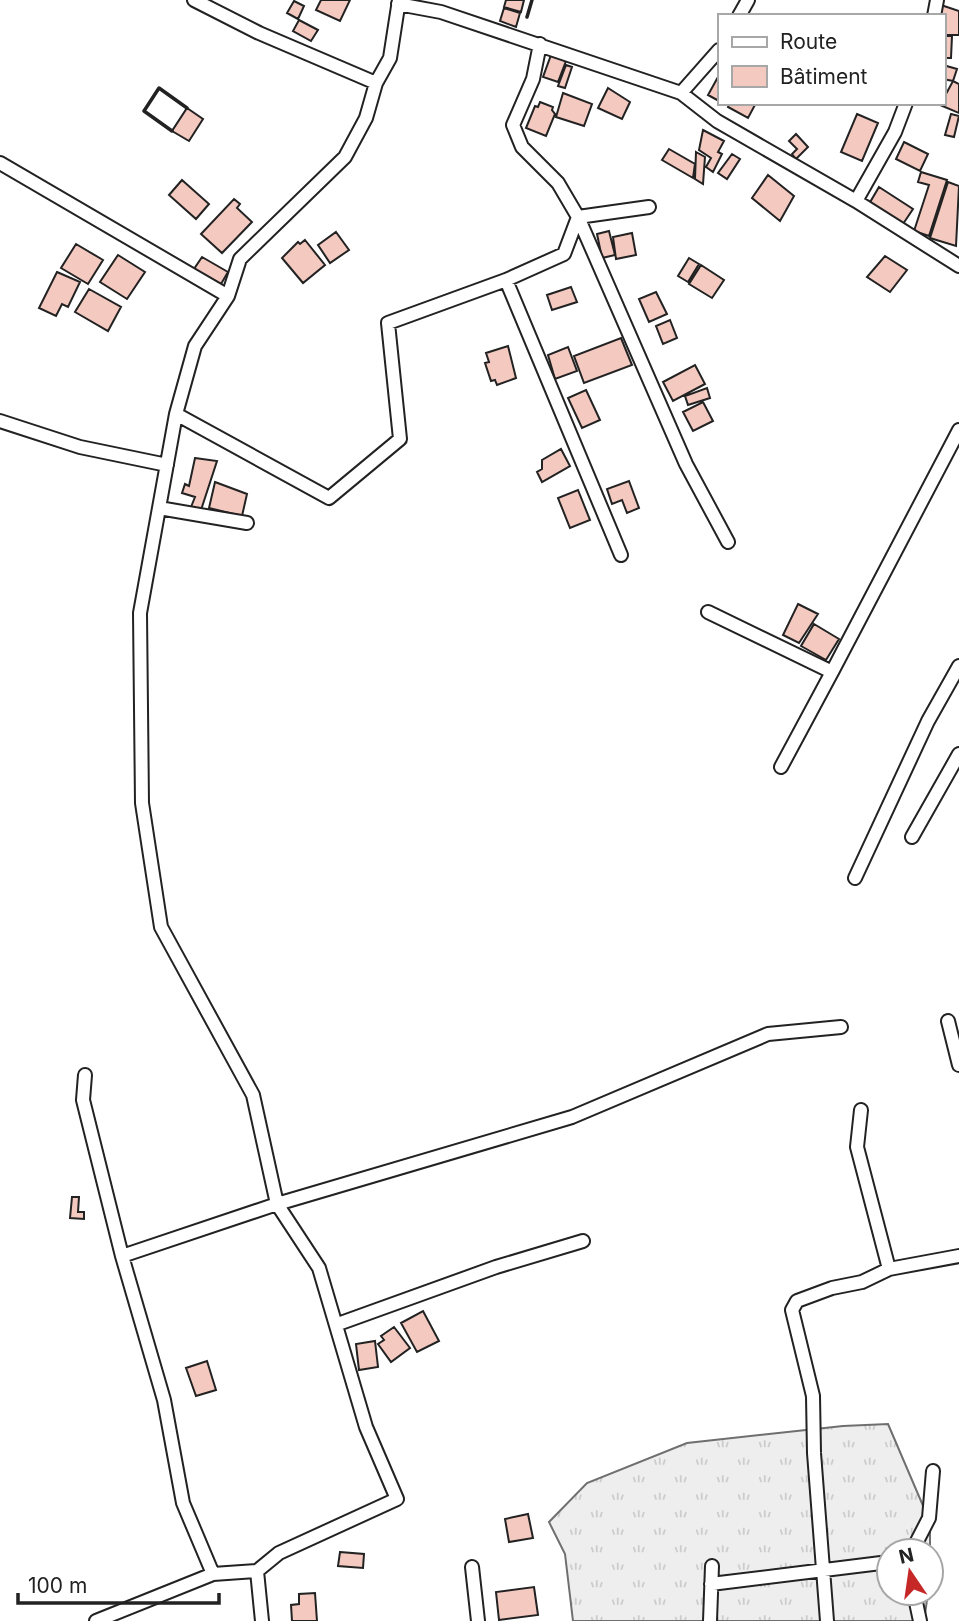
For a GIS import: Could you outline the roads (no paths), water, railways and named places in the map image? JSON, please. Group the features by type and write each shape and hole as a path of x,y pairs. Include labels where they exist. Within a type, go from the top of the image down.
{"street":[{"path":"194,0 259,33 376,83"},
{"path":"96,1621 213,1574 257,1571 279,1553 397,1499 366,1427 338,1324 319,1268 277,1203 253,1095 161,928 142,803 140,613 176,414 195,346 228,296 240,259 345,157 366,118 376,83 390,58 399,2 441,12 681,93 718,121 958,262"},
{"path":"540,44 533,79 513,125 522,147 558,183 578,217 686,464 728,542"},
{"path":"681,93 718,51"},
{"path":"856,201 895,132 905,105"},
{"path":"0,163 228,296"},
{"path":"578,217 649,207"},
{"path":"176,414 329,498 400,439 388,323 506,280 564,254 578,217"},
{"path":"506,280 621,555"},
{"path":"0,421 80,447 167,465"},
{"path":"781,768 959,430"},
{"path":"159,508 247,523"},
{"path":"708,612 832,672"},
{"path":"855,878 928,720 959,666"},
{"path":"912,837 959,754"},
{"path":"948,1021 959,1065"},
{"path":"122,1256 277,1203 572,1117 768,1034 841,1027"},
{"path":"85,1075 83,1100 122,1256 164,1400 183,1503 213,1574"},
{"path":"861,1110 857,1147 888,1269"},
{"path":"338,1324 496,1267 583,1241"},
{"path":"827,1621 813,1396 792,1310 797,1301 832,1288 862,1282 888,1269 959,1256"},
{"path":"919,1537 929,1518 933,1471"},
{"path":"711,1584 875,1564"},
{"path":"710,1621 712,1566"},
{"path":"472,1567 478,1621"},
{"path":"257,1571 262,1621"},
{"path":"135,1606 138,1621"}]}
